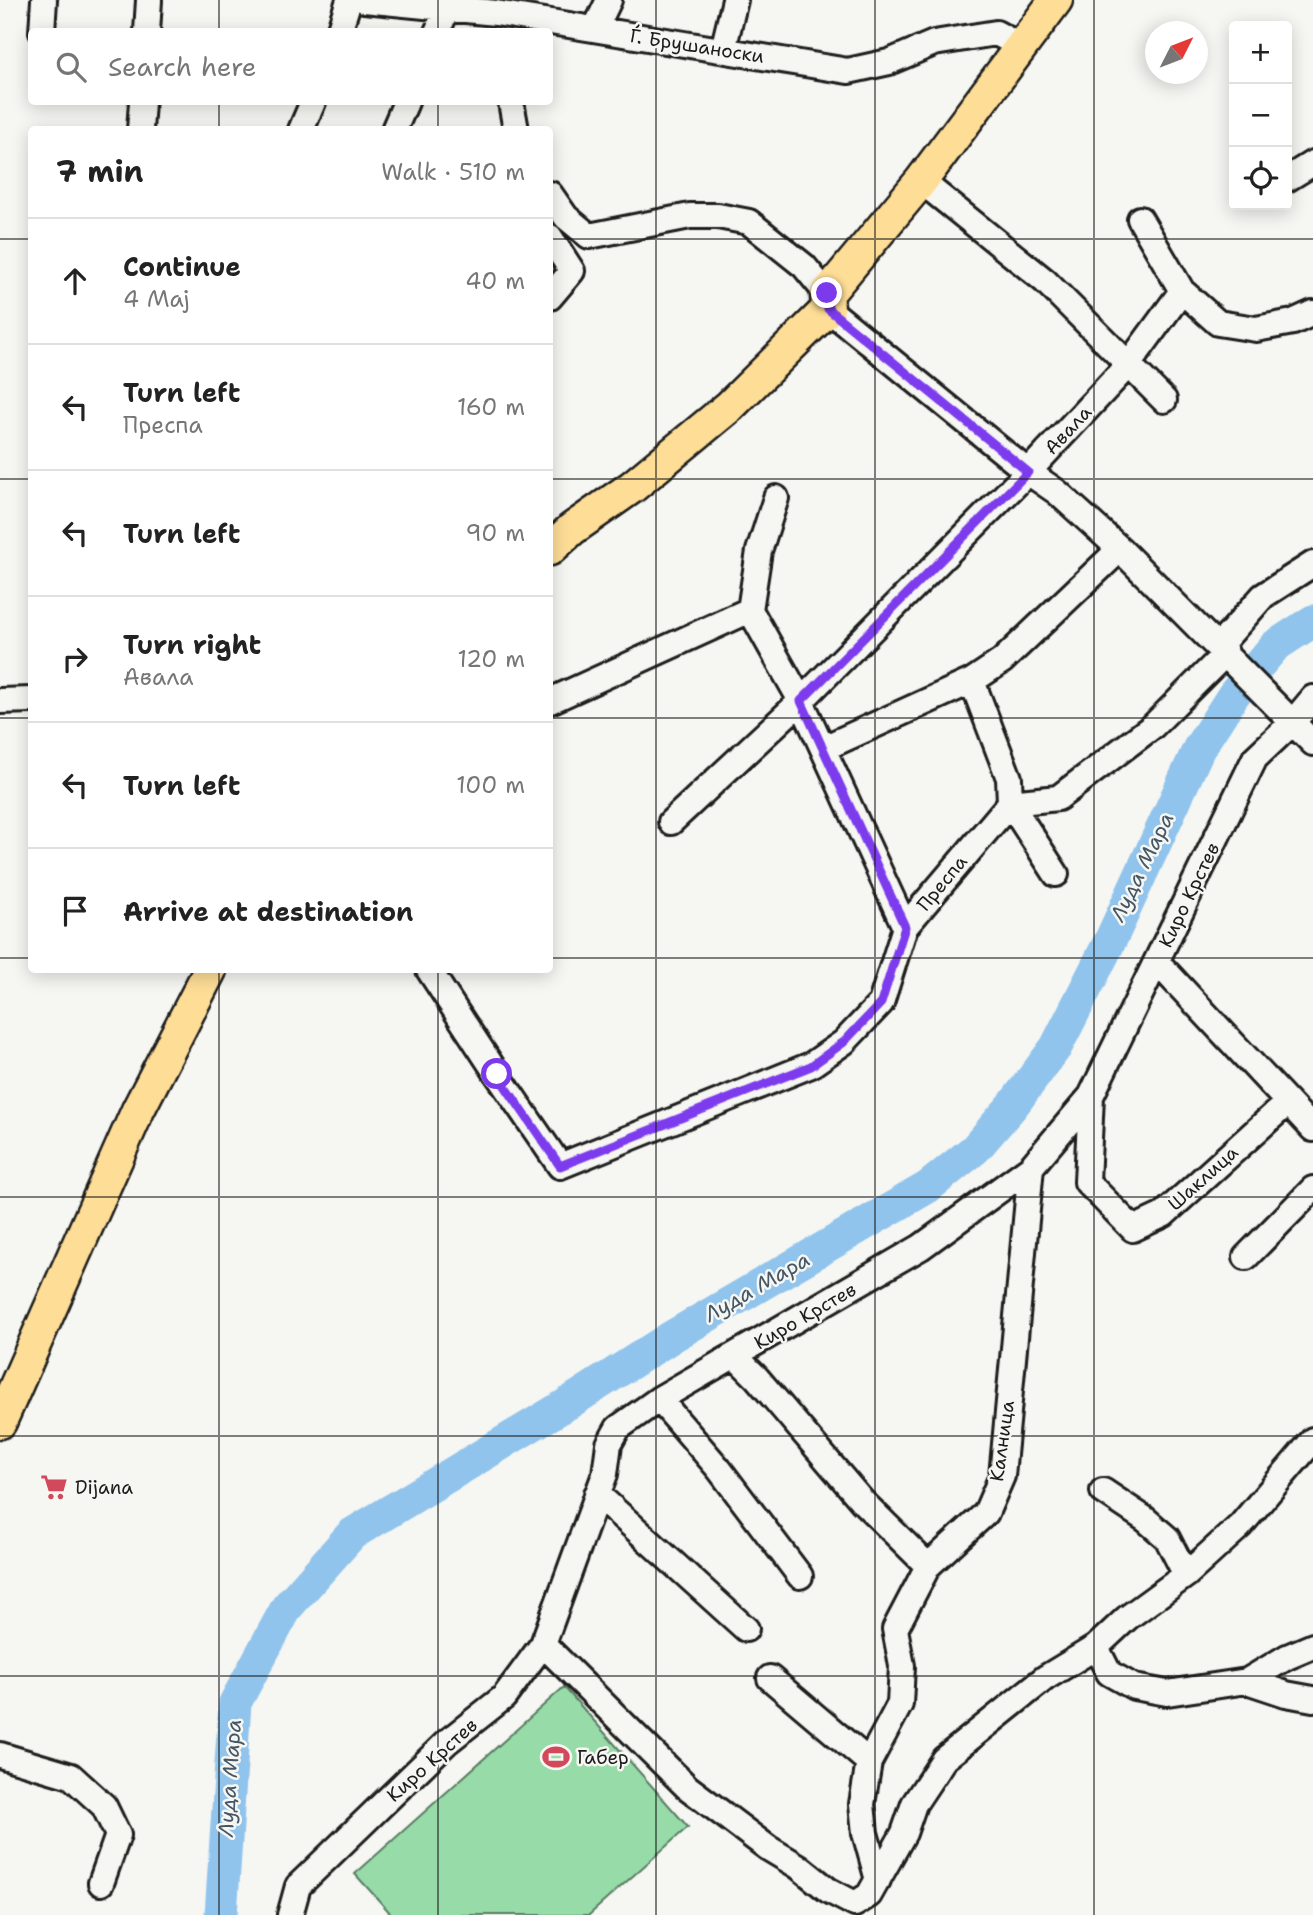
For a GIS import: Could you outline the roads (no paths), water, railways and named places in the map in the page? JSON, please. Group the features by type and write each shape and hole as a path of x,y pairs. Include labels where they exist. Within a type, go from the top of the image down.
{"main road":[{"path":"553,546 572,529 632,487 730,406 827,301 921,181 1056,0"},
{"path":"0,1422 138,1110 208,973"}],"street":[{"path":"42,28 44,0"},
{"path":"147,28 149,0"},
{"path":"340,28 349,0"},
{"name":"Ѓ. Брушаноски","path":"364,0 449,4 497,22 594,29 848,71 889,62 934,43 996,33 1022,47"},
{"path":"594,29 609,0"},
{"path":"723,50 736,0"},
{"path":"439,28 449,4"},
{"path":"140,126 142,105"},
{"path":"396,126 405,105"},
{"path":"512,105 515,126"},
{"path":"1292,176 1313,163"},
{"path":"921,181 1045,281 1164,400"},
{"path":"553,198 566,217 589,236 690,216 718,216 749,222 804,266 827,301 1028,472 1057,492 1120,549 1313,743"},
{"path":"1140,219 1182,291 1218,323 1256,329 1293,322 1313,313"},
{"path":"553,242 572,271 553,293"},
{"name":"Авала","path":"671,822 801,701 1028,472 1128,365 1182,291"},
{"path":"776,498 759,551 750,610 824,748 905,927"},
{"path":"824,748 972,681 1002,661 1120,549"},
{"path":"1010,803 1058,798 1153,726 1223,650 1263,596 1313,564"},
{"path":"553,700 750,610"},
{"path":"972,681 1009,778 1010,803 1056,874"},
{"name":"Киро Крстев","path":"290,1915 298,1886 447,1742 504,1697 543,1644 605,1474 609,1444 618,1428 659,1399 921,1247 1031,1167 1091,1096 1255,758 1293,722 1313,698"},
{"path":"0,701 28,700"},
{"name":"Преспа","path":"431,973 560,1166 811,1066 844,1042 881,1003 905,927 1010,803"},
{"path":"1157,962 1313,1129"},
{"name":"Шаклица","path":"1091,1096 1087,1182 1133,1229 1163,1215 1288,1102"},
{"name":"Калница","path":"878,1880 865,1833 862,1804 869,1762 900,1704 902,1666 895,1629 928,1566 986,1513 1002,1476 1031,1167"},
{"path":"1246,1256 1313,1189"},
{"path":"735,1356 862,1501 928,1566"},
{"path":"659,1399 719,1469 800,1576"},
{"path":"543,1644 687,1787 798,1866 850,1910 869,1895 904,1833 914,1804 944,1759 1045,1678 1096,1647 1126,1618 1186,1575 1240,1526 1313,1440"},
{"path":"1103,1490 1167,1538 1186,1575"},
{"path":"597,1494 746,1629"},
{"path":"1096,1647 1109,1673 1134,1687 1167,1693 1247,1681 1287,1657 1313,1646"},
{"path":"770,1678 869,1762"},
{"path":"1247,1681 1286,1694 1313,1699"},
{"path":"0,1755 71,1776 104,1806 118,1835 101,1883"}],"waterway":[{"name":"Луда Мара","path":"221,1915 235,1703 287,1607 352,1534 567,1404 673,1336 928,1187 975,1149 1013,1105 1056,1047 1112,937 1199,748 1234,694 1275,646 1313,621"}],"place":[{"name":"Dijana","path":"54,1487"},
{"name":"Габер","path":"556,1757"}]}
